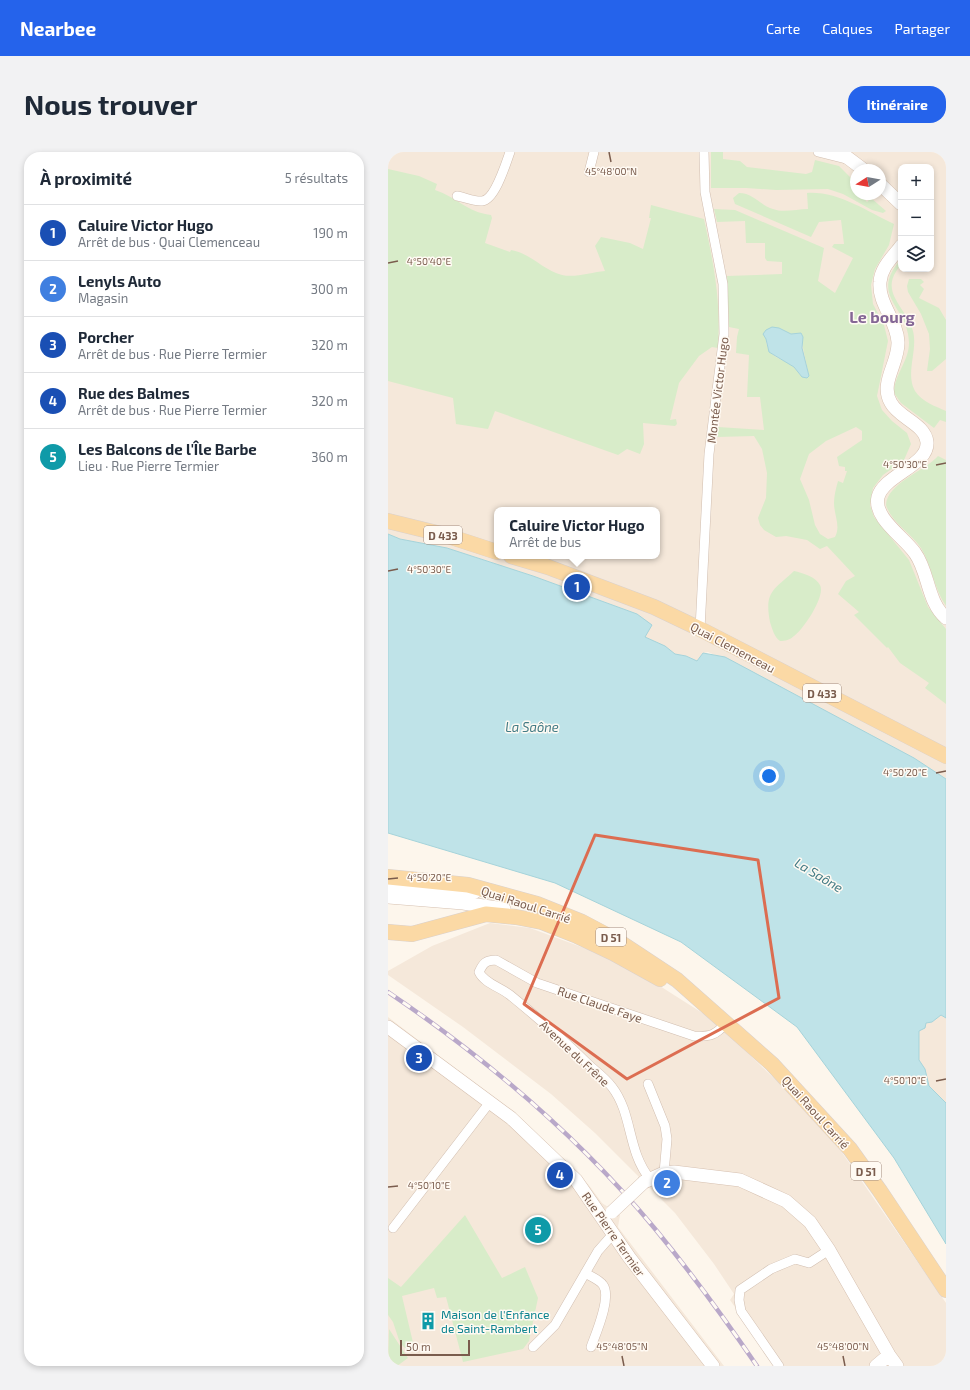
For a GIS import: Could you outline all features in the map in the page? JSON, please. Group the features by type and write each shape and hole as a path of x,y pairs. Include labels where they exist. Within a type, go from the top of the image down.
{"main road":[{"name":"D 433","path":"388,521 439,534 494,551"},
{"name":"Quai Clemenceau","path":"522,559 548,567 654,607 700,629 946,756"},
{"name":"Quai Raoul Carrié","path":"388,877 468,885 536,904 575,920 618,941 677,980 709,1010"},
{"name":"Quai Raoul Carrié","path":"388,932 412,934 432,930 457,921 486,914 542,922 613,952 709,1010 772,1064 850,1149 946,1290"}],"street":[{"path":"457,196 479,201 487,198 500,179 510,152"},
{"path":"588,172 594,152"},
{"name":"Montée Victor Hugo","path":"700,629 710,454 724,327 723,284 705,192 704,152"},
{"path":"818,152 851,160"},
{"path":"840,152 856,164"},
{"path":"886,190 898,201"},
{"path":"898,250 886,265 880,280 881,296 894,327 898,344 886,390 891,404 923,432 927,447 925,452 918,460 881,490 878,504 883,517 918,558 935,603 946,618"},
{"path":"388,887 498,893"},
{"path":"432,890 456,895 463,903 463,913 457,921"},
{"path":"388,897 463,903 504,909 542,922"},
{"name":"Rue Claude Faye","path":"479,972 483,964 488,960 496,960 537,983 694,1036 706,1037 715,1035 726,1023"},
{"name":"Avenue du Frêne","path":"479,972 482,978 502,989 525,1007 576,1052 612,1087 622,1106 636,1156 647,1180"},
{"name":"Rue Pierre Termier","path":"389,1029 511,1118 576,1180 608,1215 613,1234 713,1366"},
{"path":"648,1084 666,1126 667,1139 664,1173"},
{"path":"393,1228 490,1102"},
{"path":"608,1215 647,1180 664,1173 683,1173 740,1180 773,1194 786,1201 810,1222 829,1250 889,1355 897,1366"},
{"path":"533,1347 555,1325 598,1251 613,1234"},
{"path":"779,1366 741,1311 739,1300 740,1290 771,1268 795,1259 809,1263 829,1250"},
{"path":"585,1273 602,1283 606,1290 606,1300 591,1347"},
{"path":"876,1366 889,1355"}],"highlighted area":[{"path":"595,835 758,860 779,998 627,1079 524,1004"}],"shaded area":[{"path":"388,152 946,152 946,779 914,758 744,668 708,652 703,653 697,661 686,656 674,654 665,646 645,637 637,614 533,576 447,548 400,539 388,534"},
{"path":"490,923 530,928 622,962 715,1021 825,1128 946,1303 946,1366 776,1366 730,1300 734,1294 714,1264 675,1213 595,1133 551,1094 463,1027 388,975 388,971 432,946"},
{"path":"941,1015 946,1018 946,1103 929,1086 925,1069 919,1060 919,1031 925,1027 926,1023 932,1022"},
{"path":"388,1017 511,1111 588,1184 602,1203 620,1215 618,1227 724,1366 388,1366"}],"green space":[{"path":"711,152 723,152 723,159 740,161 747,167 806,174 812,172 815,160 839,166 850,177 850,198 828,189 776,190 711,188"},
{"path":"388,169 419,176 437,184 435,190 450,196 468,208 491,215 492,218 485,243 510,252 511,250 524,254 555,273 567,276 605,271 595,246 601,237 630,243 643,249 651,218 649,218 651,205 704,219 711,252 718,299 718,348 712,347 699,356 679,383 670,420 676,419 677,424 675,426 643,423 644,444 640,454 627,449 618,455 495,411 488,429 456,424 453,398 388,381"},
{"path":"739,193 744,194 768,207 786,211 808,209 807,193 818,193 830,195 852,203 894,224 889,245 875,269 871,285 873,304 884,325 888,341 877,396 882,410 892,421 907,433 911,444 904,460 883,475 873,488 870,505 874,517 909,560 928,607 946,629 946,704 925,688 929,683 900,663 888,647 887,648 854,615 859,612 838,594 846,581 855,576 827,546 820,549 807,540 786,536 776,537 764,530 760,525 758,518 766,498 767,473 762,449 754,436 717,437 718,427 764,430 760,397 747,397 749,355 736,353 739,329 729,327 727,276 782,274 782,262 767,261 765,258 765,243 746,243 745,221 717,222 714,209 735,210 824,248 818,281 835,293 853,258 832,247 834,244 844,244 841,220 819,222 811,237 735,204 733,198","holes":["779,328 791,334 801,333 803,337 803,348 809,376 800,375 791,365 770,352 767,347 766,339","856,427 862,431 862,440 837,457 839,466 845,467 845,471 847,471 843,483 838,481 835,495 834,507 837,533 835,537 828,539 820,534 815,525 809,500 800,479 809,454 826,441"]},
{"path":"854,200 865,200 867,202 869,200 873,200 886,211 883,213 872,210"},
{"path":"898,263 898,269 894,275 892,283 892,291 913,331 914,346 911,370 912,384 915,391 921,398 946,411 946,422 940,420 934,428 901,403 894,393 896,380 907,356 909,343 907,330 903,320 889,293 888,283 892,272"},
{"path":"909,279 921,279 924,282 920,285 924,289 919,298 939,308 946,320 946,359 932,371 927,371 930,349 929,334 921,314 908,292 907,286"},
{"path":"938,456 946,460 946,606 921,548 892,517 886,505 888,497 899,484 932,462"},
{"path":"794,571 809,576 818,582 821,590 820,597 813,612 798,633 789,639 780,641 772,630 768,612 768,604 772,592"},
{"path":"465,1215 502,1278 525,1267 538,1298 529,1341 523,1349 463,1362 446,1297 437,1298 434,1288 402,1296 415,1351 408,1351 400,1343 393,1322 388,1315 388,1278 401,1287"},
{"path":"389,1329 408,1358 397,1366 389,1366 388,1364"}],"water":[{"path":"772,327 779,328 791,334 801,333 803,337 802,348 809,376 807,378 802,377 794,367 769,352 766,339 763,334 766,330"},
{"name":"La Saône","path":"388,534 400,539 447,548 533,576 637,614 652,625 645,637 665,646 675,654 686,656 697,661 703,653 725,657 914,758 946,779 946,1018 941,1015 932,1022 926,1023 925,1028 919,1031 919,1060 925,1069 929,1086 946,1103 946,1244 894,1158 797,1027 681,942 555,883 388,833"}],"railway":[{"path":"388,992 496,1072 564,1132 596,1163 656,1230 708,1297 757,1366"}],"place":[{"name":"Caluire Victor Hugo","path":"577,587"},
{"name":"Porcher","path":"419,1058"},
{"name":"Rue des Balmes","path":"560,1175"},
{"name":"Lenyls Auto","path":"667,1183"},
{"name":"Les Balcons de l'Île Barbe","path":"538,1230"},
{"name":"Maison de l'Enfance de Saint-Rambert","path":"428,1321"}],"district":[{"name":"Le bourg","path":"882,316"}]}
